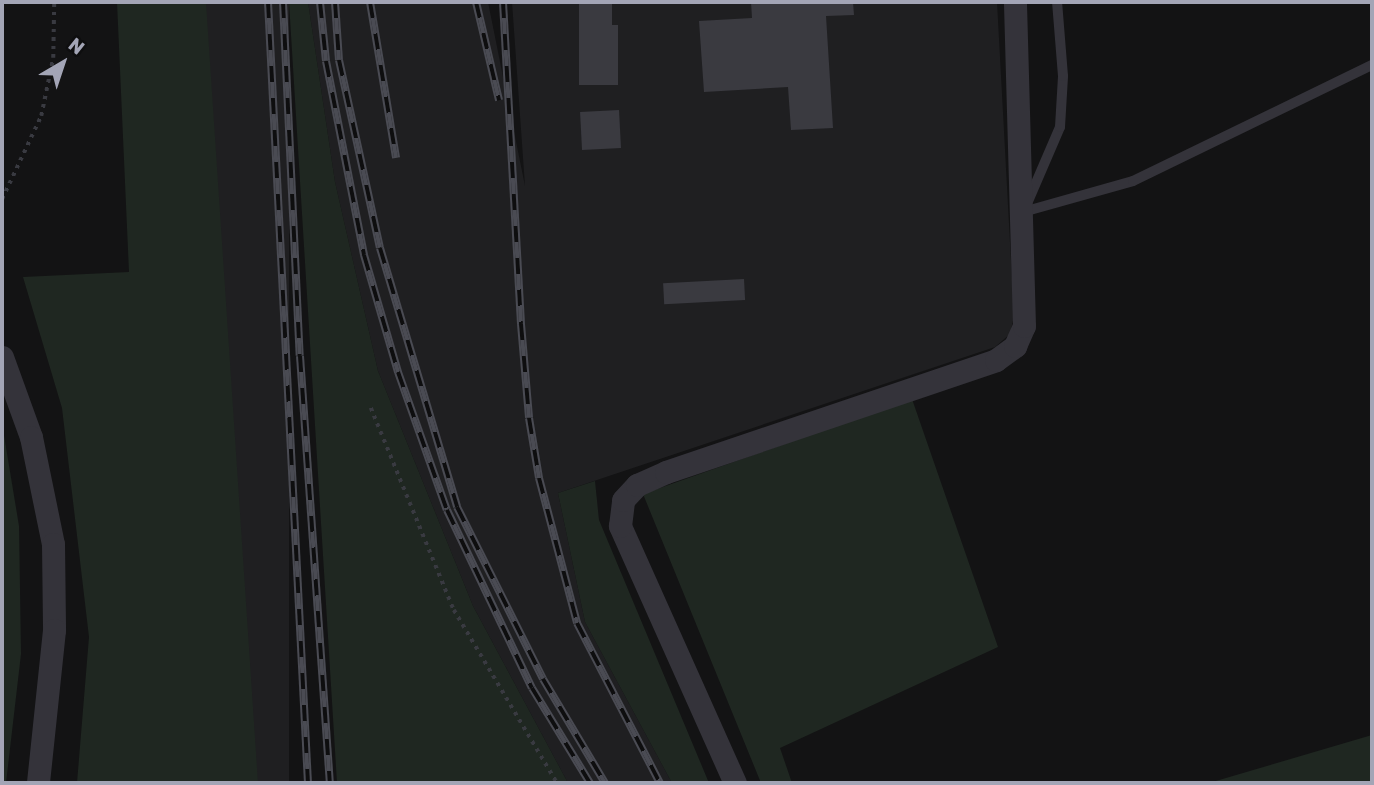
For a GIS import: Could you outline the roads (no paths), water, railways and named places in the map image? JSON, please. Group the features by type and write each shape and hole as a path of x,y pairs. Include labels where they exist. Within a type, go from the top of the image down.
{"street":[{"path":"734,783 620,526 622,500 637,485 666,472 996,360 1015,346 1024,326 1023,212 1014,2"},
{"path":"2,357 31,437 52,544 54,630 38,783"}],"lane":[{"path":"1023,212 1060,127 1063,76 1057,2"},
{"path":"1023,212 1133,181 1372,65"}],"railway":[{"path":"268,2 308,783"},
{"path":"283,2 300,356 330,783"},
{"path":"320,2 326,61 364,255 398,372 447,510 532,688 590,783"},
{"path":"335,2 339,60 380,248 457,507 543,679 605,783"},
{"path":"370,2 396,158"},
{"path":"476,2 499,100"},
{"path":"503,2 521,324 529,418 539,478 577,623 660,783"}]}
